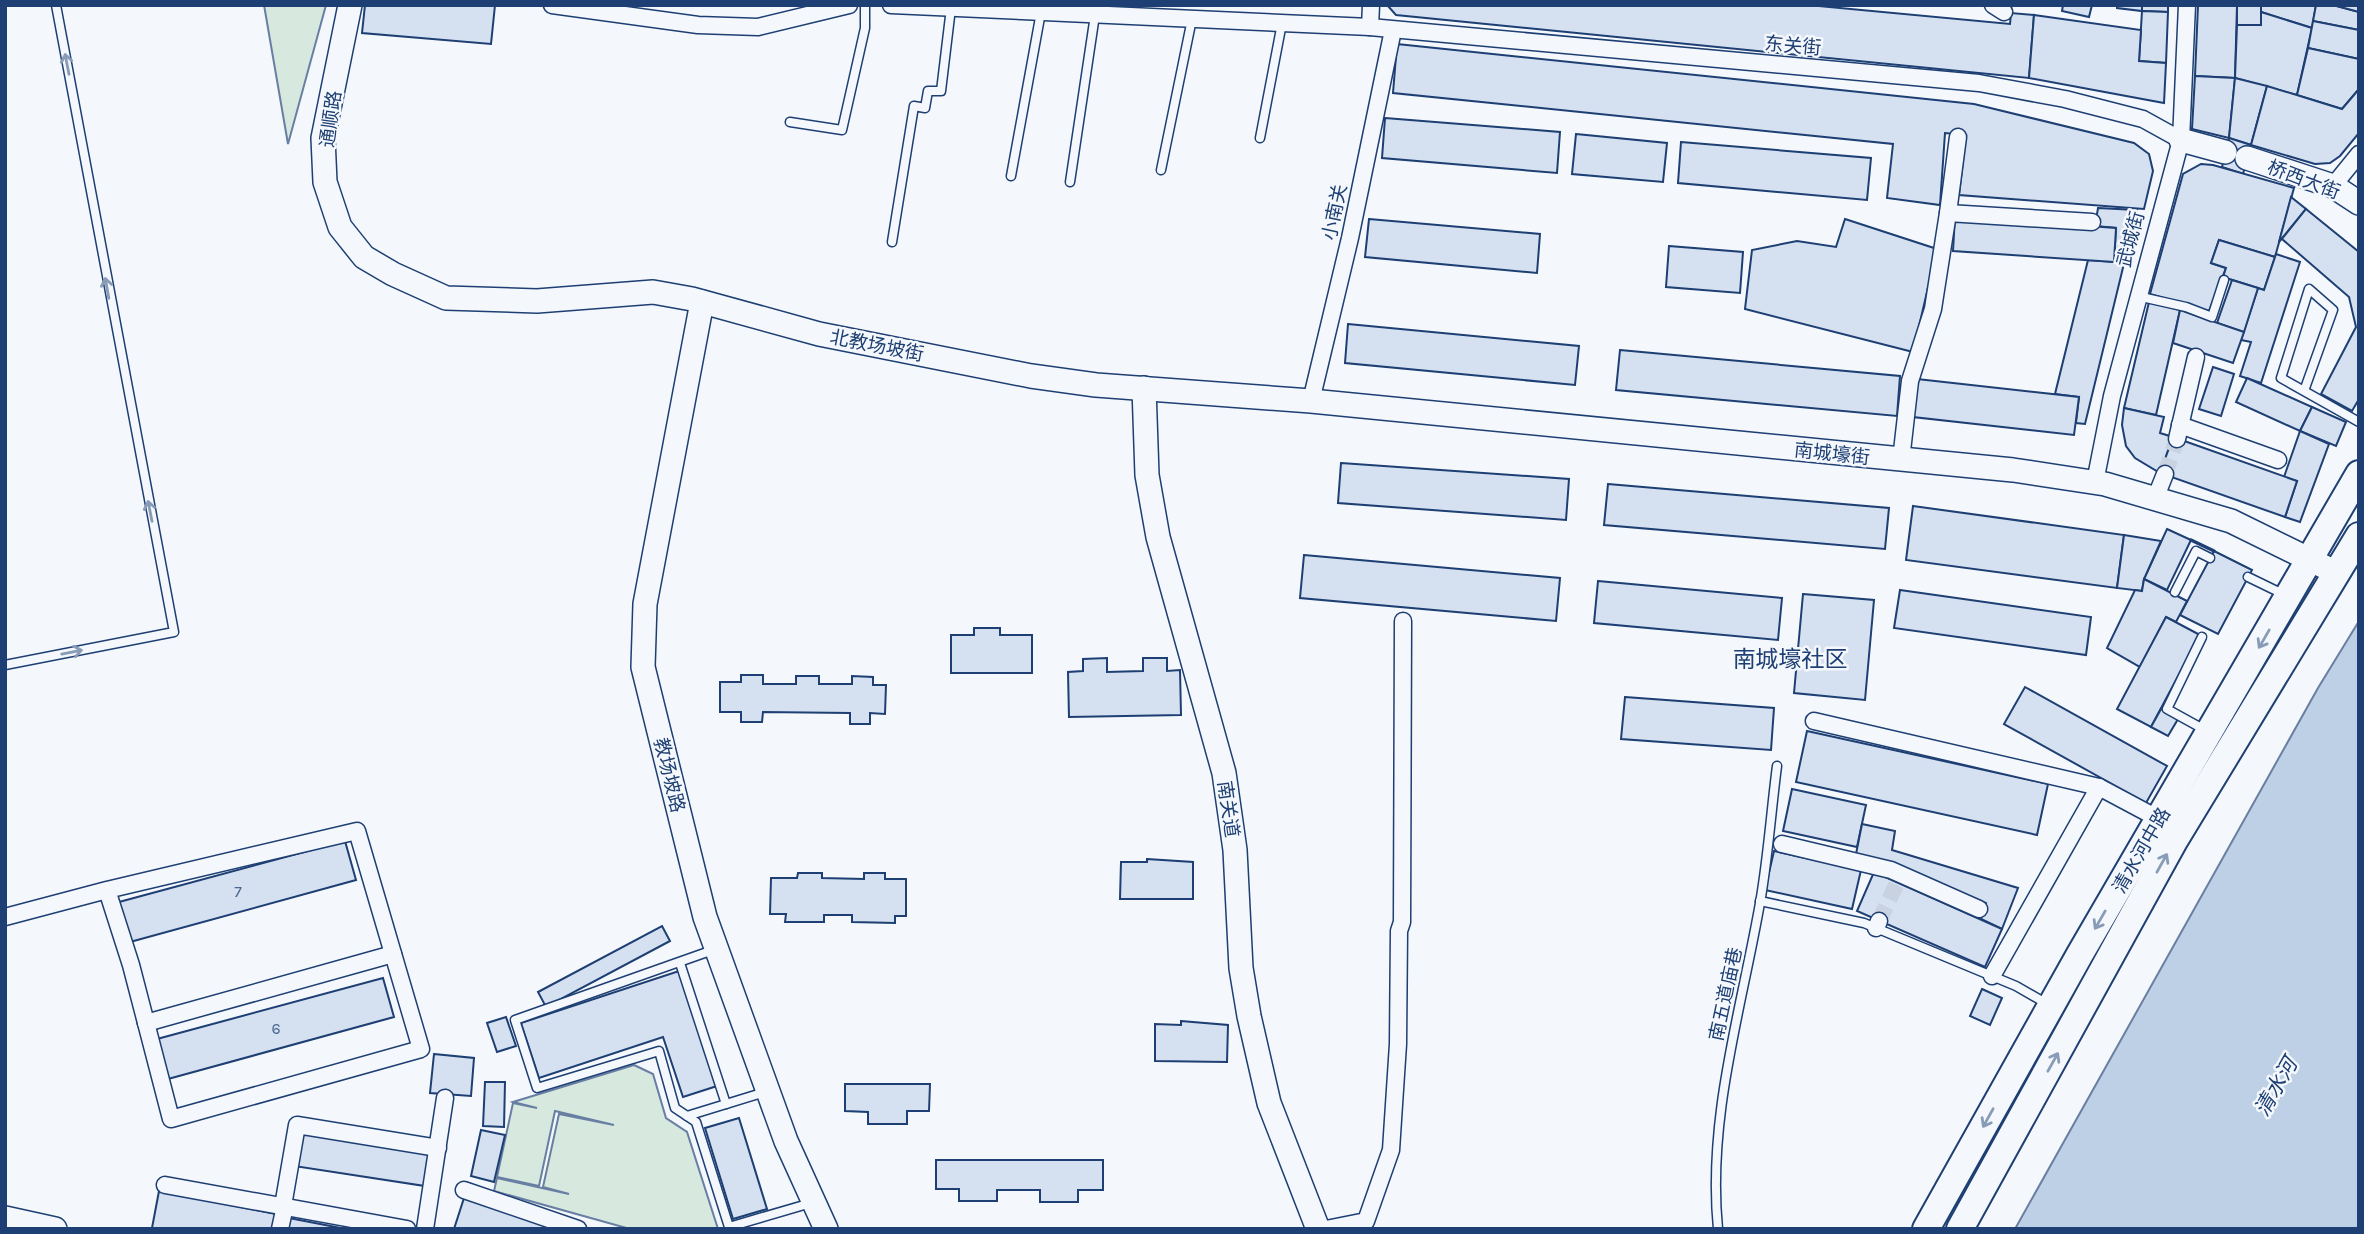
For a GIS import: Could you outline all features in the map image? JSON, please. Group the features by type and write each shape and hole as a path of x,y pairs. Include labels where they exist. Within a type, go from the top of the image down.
{"main road":[{"name":"清水河中路","path":"1926,1229 2050,1007 2359,474"},
{"name":"清水河中路","path":"1960,1229 2174,841 2359,536"}],"street":[{"name":"通顺路","path":"350,5 323,138 325,181 340,227 364,257 446,298"},
{"path":"552,5 698,25 758,27 849,5"},
{"name":"东关街","path":"891,5 1370,27 1979,83 2065,99 2143,119 2181,140"},
{"path":"1370,27 1371,5"},
{"name":"武城街","path":"2095,482 2112,396 2137,296 2181,140 2187,5"},
{"name":"小南关","path":"1311,401 1350,238 1393,30"},
{"path":"1901,460 1910,381 1933,309 1958,137"},
{"name":"桥西大街","path":"2181,140 2333,186 2359,203"},
{"path":"2333,186 2359,155"},
{"path":"1948,213 2092,222"},
{"name":"北教场坡街","path":"446,298 537,301 653,292 702,302 819,334 1031,376 1311,401"},
{"name":"教场坡路","path":"702,302 645,604 643,667 702,906 786,1141 826,1229"},
{"path":"2196,357 2179,432 2278,460"},
{"name":"南关道","path":"1144,388 1147,475 1158,537 1224,773 1235,850 1241,968 1249,1016 1269,1103 1318,1229"},
{"name":"南城壕街","path":"1311,401 2095,482 2231,522 2311,557 2337,572"},
{"path":"2155,499 2165,474"},
{"path":"1326,1229 1366,1221 1391,1150 1398,1044 1398,932 1402,922 1403,621"},
{"path":"1814,721 2099,787 2159,819"},
{"path":"1992,976 2099,787"},
{"path":"5,917 107,890 357,831 421,1049 171,1119 107,890"},
{"path":"1782,844 1899,878 1979,909"},
{"path":"146,1023 393,954"},
{"path":"425,1229 445,1098"},
{"path":"281,1229 297,1125 438,1148"},
{"path":"165,1185 407,1229"},
{"path":"464,1191 578,1229"},
{"path":"5,1219 55,1229"}],"lane":[{"path":"5,665 174,632 55,5"},
{"path":"790,122 842,130 864,28 865,5"},
{"path":"892,242 914,107 925,108 928,91 941,91 951,8"},
{"path":"1011,176 1041,12"},
{"path":"1070,182 1095,15"},
{"path":"1161,170 1192,19"},
{"path":"1260,138 1282,23"},
{"path":"2137,296 2186,307 2212,317 2224,280"},
{"path":"2304,391 2333,310 2309,289 2281,378 2304,391 2359,422"},
{"path":"2175,592 2196,551 2210,558"},
{"path":"2248,578 2288,597"},
{"path":"2202,637 2167,709 2210,733"},
{"name":"南五道庙巷","path":"1718,1229 1717,1151 1720,1115 1760,901 1777,766"},
{"path":"1760,901 1878,925 1992,976 2050,1007"},
{"path":"716,948 515,1020 537,1088 659,1051 675,1108 696,1122 729,1227 814,1202"},
{"path":"680,963 726,1104"},
{"path":"687,1116 768,1091"}],"shaded area":[{"path":"264,5 326,5 288,144"},
{"path":"634,1065 653,1074 666,1118 687,1132 718,1229 630,1229 494,1191 497,1178 569,1194 543,1187 559,1114 614,1125 555,1111 539,1186 497,1177 513,1103 537,1108 513,1102"}],"water":[{"name":"清水河","path":"2359,621 2359,1229 2015,1229 2318,688"}],"building":[{"path":"365,5 495,5 491,44 362,33"},
{"path":"1387,5 1808,5 2010,24 2011,13 2034,15 2029,78 1396,15"},
{"path":"2063,5 2092,5 2089,17 2062,11"},
{"path":"2117,5 2142,5 2142,11 2117,8"},
{"path":"2142,5 2168,5 2168,12 2142,11"},
{"path":"2198,5 2237,5 2235,78 2195,76"},
{"path":"2237,5 2261,5 2261,25 2237,25"},
{"path":"2261,5 2316,5 2312,28 2261,12"},
{"path":"2316,5 2333,5 2359,12 2359,30 2313,21"},
{"path":"2333,5 2359,5 2359,12"},
{"path":"2142,11 2168,12 2166,63 2139,61"},
{"path":"2261,12 2312,28 2297,95 2235,78 2237,25 2261,25"},
{"path":"2034,15 2141,30 2139,61 2166,63 2164,103 2029,78"},
{"path":"2313,21 2359,30 2359,59 2308,48"},
{"path":"1397,44 1974,104 2134,143 2149,154 2153,171 2144,209 1959,195 1966,135 1945,133 1940,205 1887,198 1893,144 1393,93"},
{"path":"2308,48 2359,59 2359,89 2342,109 2297,95"},
{"path":"2195,76 2235,78 2229,138 2192,129"},
{"path":"2235,78 2267,86 2251,145 2229,138"},
{"path":"2267,86 2342,109 2359,89 2359,133 2340,156 2330,163 2315,164 2251,145"},
{"path":"1385,118 1560,132 1557,173 1382,158"},
{"path":"1576,134 1667,143 1663,182 1572,174"},
{"path":"2229,138 2251,145 2243,174 2222,167"},
{"path":"1681,142 1871,158 1867,200 1678,183"},
{"path":"2201,164 2294,188 2275,257 2219,240 2211,263 2226,268 2209,311 2150,294 2183,174"},
{"path":"2291,197 2306,209 2279,242"},
{"path":"2098,208 2137,210 2085,424 2076,423 2079,397 2055,394 2088,260 2114,262 2116,228 2095,226"},
{"path":"2306,209 2359,252 2359,399 2352,411 2321,394 2356,327 2349,297 2282,239"},
{"path":"1955,216 2116,228 2114,262 1953,251"},
{"path":"1369,219 1540,234 1537,273 1365,257"},
{"path":"1845,219 1937,249 1913,352 1745,309 1752,250 1797,241 1836,247"},
{"path":"2219,240 2275,257 2264,290 2223,277 2226,268 2211,263"},
{"path":"1669,246 1743,252 1740,293 1666,287"},
{"path":"2276,254 2300,262 2261,383 2240,376 2251,342 2241,340 2258,288 2264,290"},
{"path":"2232,280 2258,288 2244,332 2217,323"},
{"path":"2149,302 2180,310 2156,415 2124,408"},
{"path":"2180,310 2244,332 2233,363 2173,343"},
{"path":"1348,324 1579,346 1575,385 1345,363"},
{"path":"1620,350 1900,376 1897,416 1616,390"},
{"path":"2213,367 2234,374 2221,416 2199,409"},
{"path":"2247,378 2312,407 2300,431 2236,402"},
{"path":"1917,379 2079,397 2074,435 1913,417"},
{"path":"2312,407 2346,422 2336,446 2300,431"},
{"path":"2124,408 2164,417 2160,433 2173,437 2160,473 2135,458 2126,446 2122,425"},
{"path":"2300,431 2329,444 2300,522 2285,517 2297,481 2284,477"},
{"path":"2173,437 2297,481 2285,517 2160,473"},
{"path":"1341,463 1569,479 1566,520 1338,503"},
{"path":"1608,484 1889,508 1885,549 1604,525"},
{"path":"1913,506 2124,535 2117,588 1906,560"},
{"path":"2167,529 2191,540 2167,590 2144,579"},
{"path":"2124,535 2161,541 2144,579 2142,591 2117,588"},
{"path":"2214,551 2252,570 2218,634 2180,615"},
{"path":"1304,555 1560,578 1556,621 1300,598"},
{"path":"2144,579 2187,601 2176,622 2166,617 2140,667 2107,648 2135,590 2142,591"},
{"path":"1598,581 1782,598 1778,640 1594,623"},
{"path":"1900,590 2091,617 2086,655 1894,628"},
{"path":"1803,594 1874,600 1865,700 1794,693"},
{"path":"2166,617 2200,635 2151,727 2117,709"},
{"path":"974,628 1000,628 1000,635 1032,635 1032,673 951,673 951,635 974,635"},
{"path":"1107,658 1107,672 1143,671 1143,658 1167,658 1167,671 1180,670 1181,715 1069,717 1068,672 1083,671 1083,659"},
{"path":"741,675 763,675 763,684 796,684 796,676 819,676 819,684 852,684 852,676 873,677 873,685 886,685 885,714 870,713 870,724 850,724 850,713 763,712 762,722 741,722 741,712 720,712 720,682 741,682"},
{"path":"2025,687 2167,766 2146,803 2004,724"},
{"path":"1625,697 1774,708 1771,750 1621,739"},
{"path":"2161,709 2178,719 2168,736 2151,727"},
{"path":"1807,731 2048,784 2037,835 1796,782"},
{"path":"1792,789 1866,805 1857,847 1783,831"},
{"path":"1862,824 1895,831 1892,850 2018,888 2002,929 1981,919 1986,903 1856,854"},
{"path":"345,841 356,880 130,942 119,902"},
{"path":"1774,851 1861,870 1852,909 1765,890"},
{"path":"1147,859 1193,862 1193,899 1120,899 1121,862 1147,862"},
{"path":"1874,872 2002,929 1985,967 1857,911"},
{"path":"798,873 822,873 822,878 864,879 864,873 885,873 885,879 906,879 906,916 895,916 895,923 852,922 852,915 824,915 824,922 785,922 786,914 770,914 771,878 797,878"},
{"path":"662,926 670,941 546,1007 538,992"},
{"path":"679,971 717,1086 683,1097 663,1037 539,1078 521,1023"},
{"path":"383,978 394,1017 168,1079 157,1039"},
{"path":"1982,989 2002,998 1990,1025 1970,1016"},
{"path":"506,1017 516,1046 497,1052 487,1023"},
{"path":"1181,1021 1228,1025 1227,1062 1155,1061 1155,1024 1181,1025"},
{"path":"434,1054 474,1058 471,1096 430,1093"},
{"path":"485,1082 505,1082 504,1127 483,1126"},
{"path":"845,1084 930,1084 929,1111 907,1111 907,1124 868,1124 868,1112 845,1111"},
{"path":"739,1118 767,1209 733,1219 705,1128"},
{"path":"299,1130 431,1150 425,1186 294,1166"},
{"path":"481,1130 505,1135 494,1182 471,1176"},
{"path":"936,1160 1103,1160 1103,1190 1078,1190 1078,1202 1040,1202 1040,1190 997,1190 997,1201 959,1201 959,1189 936,1189"},
{"path":"159,1191 276,1214 273,1229 152,1228"},
{"path":"464,1198 562,1229 454,1229"},
{"path":"289,1218 346,1229 287,1229"}],"tunnel":[{"path":"2165,474 2177,439"},
{"path":"1879,921 1897,883"}],"wall":[{"path":"2191,540 2214,551"}],"district":[{"name":"南城壕社区","path":"1790,659"}]}
